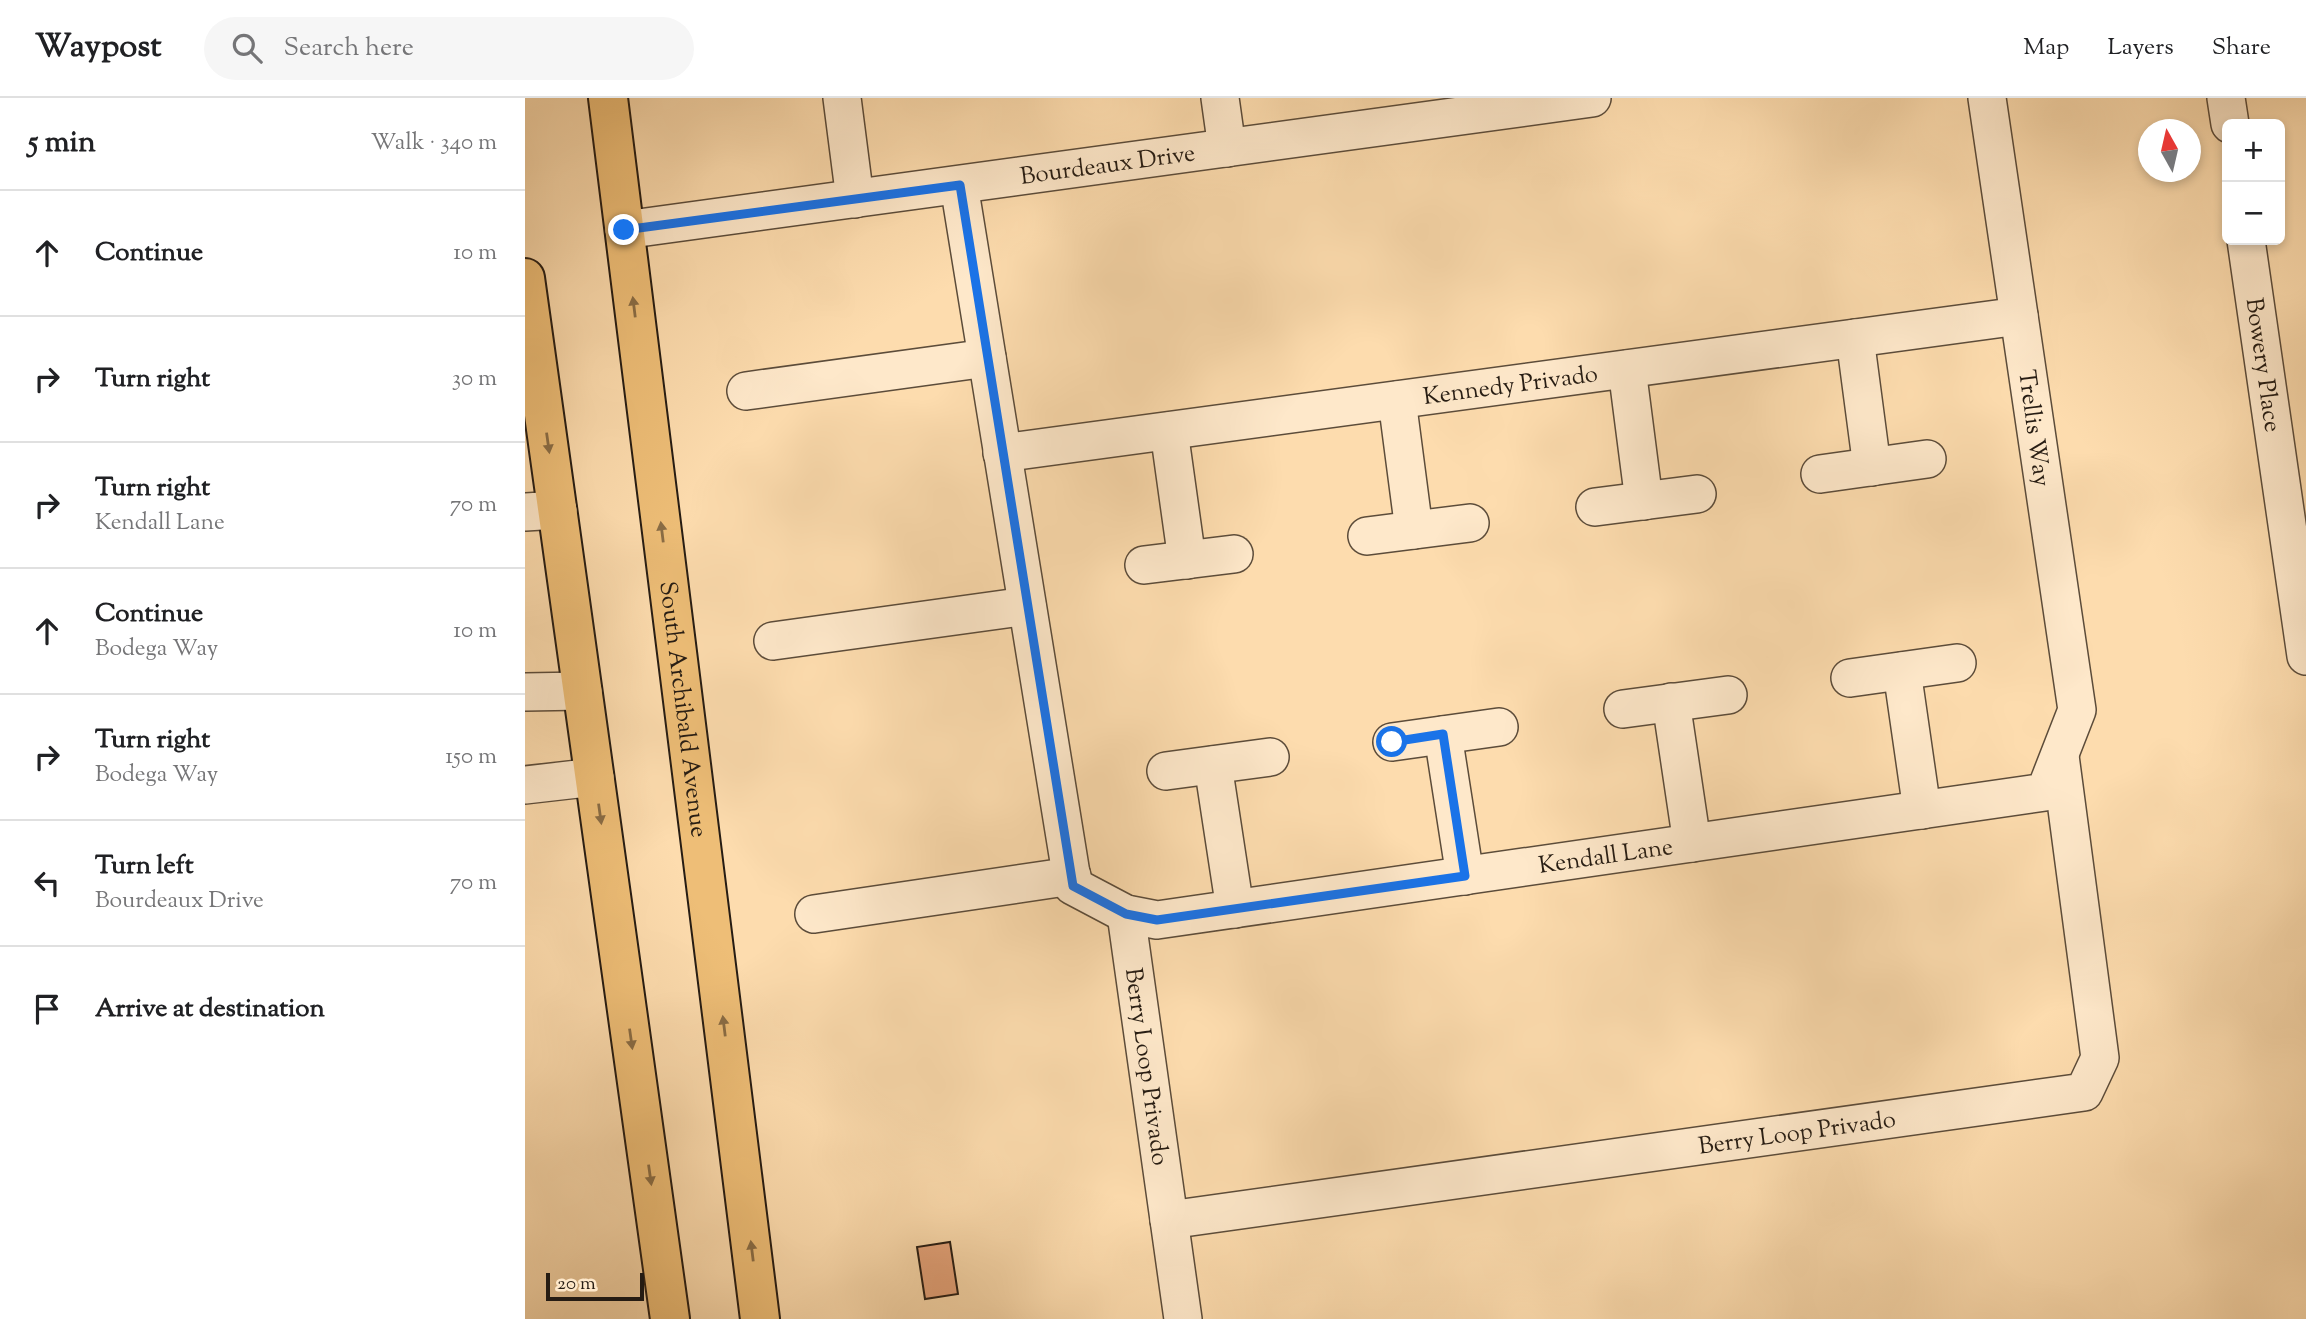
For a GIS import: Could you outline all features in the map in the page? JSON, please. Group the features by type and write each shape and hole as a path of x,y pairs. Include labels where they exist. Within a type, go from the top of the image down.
{"main road":[{"name":"South Archibald Avenue","path":"608,98 760,1319"},
{"path":"525,278 541,511 583,691 670,1319"}],"street":[{"path":"842,98 855,199"},
{"path":"1220,98 1227,148"},
{"name":"Trellis Way","path":"1987,98 2077,710 2060,755"},
{"path":"2226,98 2229,119"},
{"name":"Bourdeaux Drive","path":"624,230 1227,148 1388,112 1578,99"},
{"path":"814,914 1072,876 960,185"},
{"name":"Bowery Place","path":"2247,245 2294,490 2306,656"},
{"name":"Kennedy Privado","path":"1002,453 2019,317"},
{"path":"1855,338 1873,467"},
{"path":"746,391 986,358"},
{"path":"1627,369 1644,500"},
{"path":"1397,400 1415,530"},
{"path":"1169,430 1187,560"},
{"path":"1820,474 1927,459"},
{"path":"1595,507 1697,494"},
{"path":"1367,536 1470,523"},
{"path":"1144,565 1234,554"},
{"path":"773,641 1027,606"},
{"path":"1850,678 1957,663"},
{"path":"1902,671 1921,810"},
{"path":"525,692 583,691"},
{"path":"1623,709 1728,695"},
{"path":"1671,702 1692,843"},
{"path":"1392,742 1499,727"},
{"path":"1443,734 1465,876"},
{"name":"Kendall Lane","path":"1072,876 1073,886 1126,914 1157,920 2045,792 2060,755"},
{"name":"Berry Loop Privado","path":"1169,1220 2084,1092 2101,1058 2060,755"},
{"path":"1166,771 1270,757"},
{"path":"1213,765 1234,909"},
{"path":"525,785 595,777"},
{"name":"Berry Loop Privado","path":"1126,914 1183,1319"}],"building":[{"path":"950,1242 958,1294 925,1299 917,1247"}],"route":[{"path":"624,230 960,185 1073,886 1126,914 1157,920 1465,876 1443,734 1392,742"}]}
